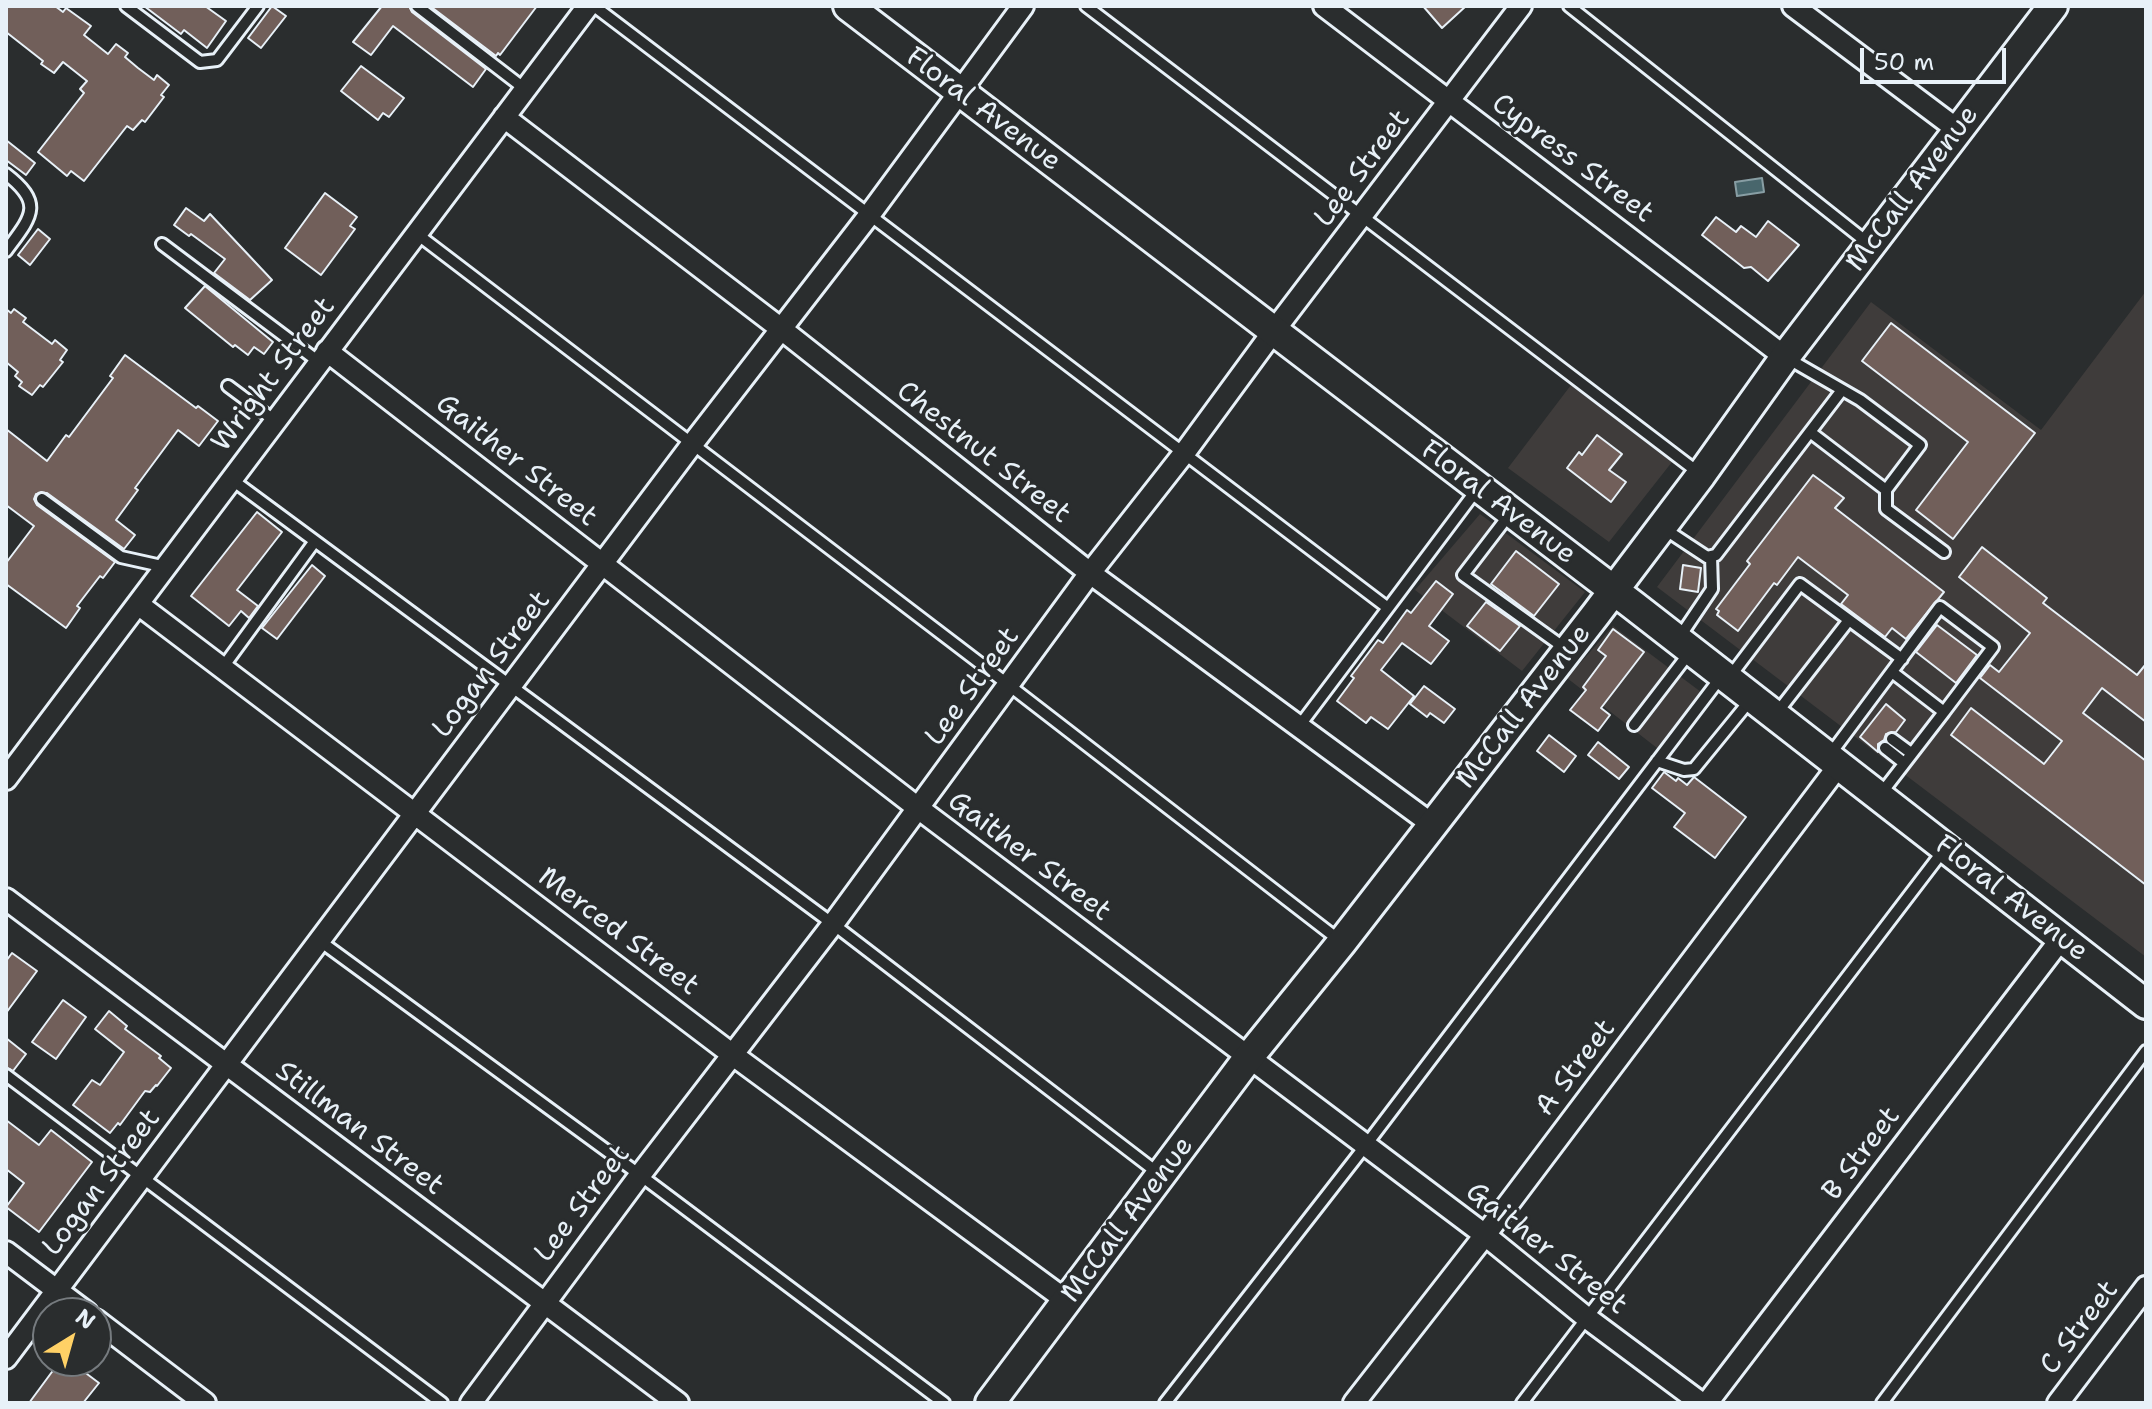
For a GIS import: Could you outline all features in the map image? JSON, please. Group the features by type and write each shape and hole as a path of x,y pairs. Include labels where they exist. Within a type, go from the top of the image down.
{"main road":[{"name":"Floral Avenue","path":"848,6 1726,677 2146,1004"},
{"name":"McCall Avenue","path":"990,1403 1249,1057 1568,651 1701,475 1785,357 2053,6"}],"street":[{"name":"Wright Street","path":"6,779 588,6"},
{"name":"Logan Street","path":"6,1358 693,443 870,214 1023,6"},
{"name":"Cypress Street","path":"1324,6 1785,357"},
{"name":"Lee Street","path":"471,1403 640,1175 833,924 1090,573 1185,452 1521,6"},
{"path":"1793,6 1958,130"},
{"name":"Chestnut Street","path":"504,117 780,328 1090,573 1433,825"},
{"name":"Gaither Street","path":"323,357 603,563 918,808 1485,1235 1587,1318 1701,1403"},
{"name":"Merced Street","path":"138,604 733,1055 1067,1301"},
{"name":"A Street","path":"1354,1403 1485,1235 1834,761"},
{"name":"Stillman Street","path":"6,899 678,1403"},
{"name":"B Street","path":"1707,1403 2061,939"},
{"path":"6,1252 65,1297"},
{"name":"C Street","path":"2058,1403 2146,1287"},
{"path":"112,1332 205,1403"}],"lane":[{"path":"126,6 200,62 217,60 258,6"},
{"path":"417,6 525,89"},
{"path":"594,6 1388,608"},
{"path":"1086,6 1701,475"},
{"path":"1569,6 1871,245"},
{"path":"6,174 28,194 31,211 6,251"},
{"path":"417,234 1342,942"},
{"path":"162,244 323,357"},
{"path":"1785,357 1860,400 1920,445 1886,490 1886,509 1944,552"},
{"path":"228,386 275,421"},
{"path":"1661,528 1707,557 1716,555 1842,390"},
{"path":"1810,432 1886,490"},
{"path":"231,479 833,924 1162,1176"},
{"path":"1300,725 1478,488"},
{"path":"42,499 121,557 166,567"},
{"path":"1511,513 1463,575 1568,651"},
{"path":"223,667 315,541"},
{"path":"1634,725 1684,645 1712,589 1711,556"},
{"path":"1165,1403 1366,1145 1657,761 1800,584 1902,659"},
{"path":"1834,761 1865,718 1892,672 1940,607 1993,647 1879,797"},
{"path":"1775,716 1849,620"},
{"path":"1892,672 1944,712"},
{"path":"1657,761 1684,770 1694,769 1752,698"},
{"path":"1904,763 1889,744 1911,753"},
{"path":"1522,1403 1945,848"},
{"path":"320,941 944,1403"},
{"path":"1882,1403 2146,1051"},
{"path":"6,1075 442,1403"}],"shaded area":[{"path":"2146,291 2146,957 1657,587 1871,302 2041,430"},
{"path":"1571,385 1672,462 1609,542 1508,468"},
{"path":"1480,514 1585,592 1522,671 1415,590"},
{"path":"1613,626 1709,698 1666,755 1567,678"}],"water":[{"path":"1762,178 1764,192 1737,196 1735,182"}],"building":[{"path":"6,6 55,6 63,12 66,8 91,26 84,35 108,54 116,44 128,53 125,57 138,68 154,80 157,75 169,85 145,122 142,120 133,130 127,126 84,181 71,171 67,176 38,152 84,93 80,89 87,81 63,62 54,73 6,32"},
{"path":"144,6 205,6 226,21 207,48 184,30 181,34"},
{"path":"272,6 286,16 261,48 248,38"},
{"path":"382,6 409,6 412,12 486,69 473,87 393,26 371,55 353,42"},
{"path":"430,6 537,6 500,55 498,53 496,56"},
{"path":"1423,6 1466,6 1442,28"},
{"path":"361,66 404,98 389,117 383,113 378,120 341,91"},
{"path":"6,140 35,163 26,175 6,160"},
{"path":"325,193 357,217 350,226 355,229 321,275 285,248"},
{"path":"186,208 204,221 210,214 272,280 250,300 214,273 225,259 174,225"},
{"path":"1716,217 1736,232 1741,226 1756,237 1768,221 1799,245 1768,281 1751,267 1744,268 1702,235"},
{"path":"38,229 50,239 30,265 18,255"},
{"path":"205,286 273,342 264,354 254,347 248,355 235,345 233,347 185,308"},
{"path":"6,309 11,313 14,309 26,318 23,322 52,344 55,340 67,350 60,360 63,362 43,387 40,385 32,395 19,386 22,382 15,376 18,372 6,362"},
{"path":"1891,323 2035,433 1953,539 1916,510 1968,442 1862,361"},
{"path":"125,355 218,421 199,446 178,430 135,488 138,490 116,520 135,535 124,549 47,493 36,494 34,499 37,505 115,562 77,606 80,608 66,628 6,584 6,563 34,526 6,505 6,429 47,461 113,378 110,376"},
{"path":"1597,435 1622,454 1609,470 1626,482 1611,502 1567,468"},
{"path":"1813,475 1844,498 1835,508 1944,592 1906,639 1892,628 1885,637 1841,604 1848,595 1798,557 1738,631 1717,615 1719,611 1716,609 1750,564 1747,561"},
{"path":"257,512 282,532 237,590 258,606 249,618 241,611 229,626 191,596"},
{"path":"1982,547 2047,598 2043,603 2137,675 2146,664 2146,722 2102,688 2083,713 2146,761 2146,885 1951,735 1971,708 2044,764 2062,741 1980,678 1990,665 1999,672 2030,633 1959,577"},
{"path":"1516,551 1559,584 1534,616 1491,584"},
{"path":"312,565 325,576 277,639 262,628"},
{"path":"1683,565 1701,568 1698,592 1680,589"},
{"path":"1436,581 1453,594 1429,626 1449,641 1431,664 1402,643 1381,670 1414,696 1388,729 1371,717 1366,723 1337,701 1378,640 1383,643 1407,610 1411,613"},
{"path":"1486,602 1520,626 1500,651 1467,626"},
{"path":"1937,625 1977,655 1956,683 1916,652"},
{"path":"1613,629 1644,652 1601,708 1610,715 1598,731 1570,710 1606,656 1598,650"},
{"path":"1424,686 1455,709 1444,723 1430,713 1427,717 1410,704"},
{"path":"1886,704 1905,720 1896,732 1886,734 1878,744 1878,752 1860,737"},
{"path":"1549,735 1576,756 1564,772 1537,751"},
{"path":"1598,742 1629,767 1619,779 1588,755"},
{"path":"1664,772 1687,785 1694,777 1746,817 1715,858 1674,827 1685,813 1652,788"},
{"path":"12,953 37,971 6,1013 6,961"},
{"path":"63,1000 86,1017 56,1059 32,1042"},
{"path":"109,1011 127,1026 125,1029 161,1056 159,1058 171,1068 157,1086 150,1092 145,1091 120,1125 118,1123 110,1133 73,1105 92,1080 100,1085 124,1052 95,1029"},
{"path":"6,1038 26,1054 13,1071 6,1067"},
{"path":"6,1120 39,1145 51,1130 92,1162 39,1232 6,1207 24,1183 6,1169"},
{"path":"48,1377 91,1377 99,1383 83,1403 29,1403"}]}
